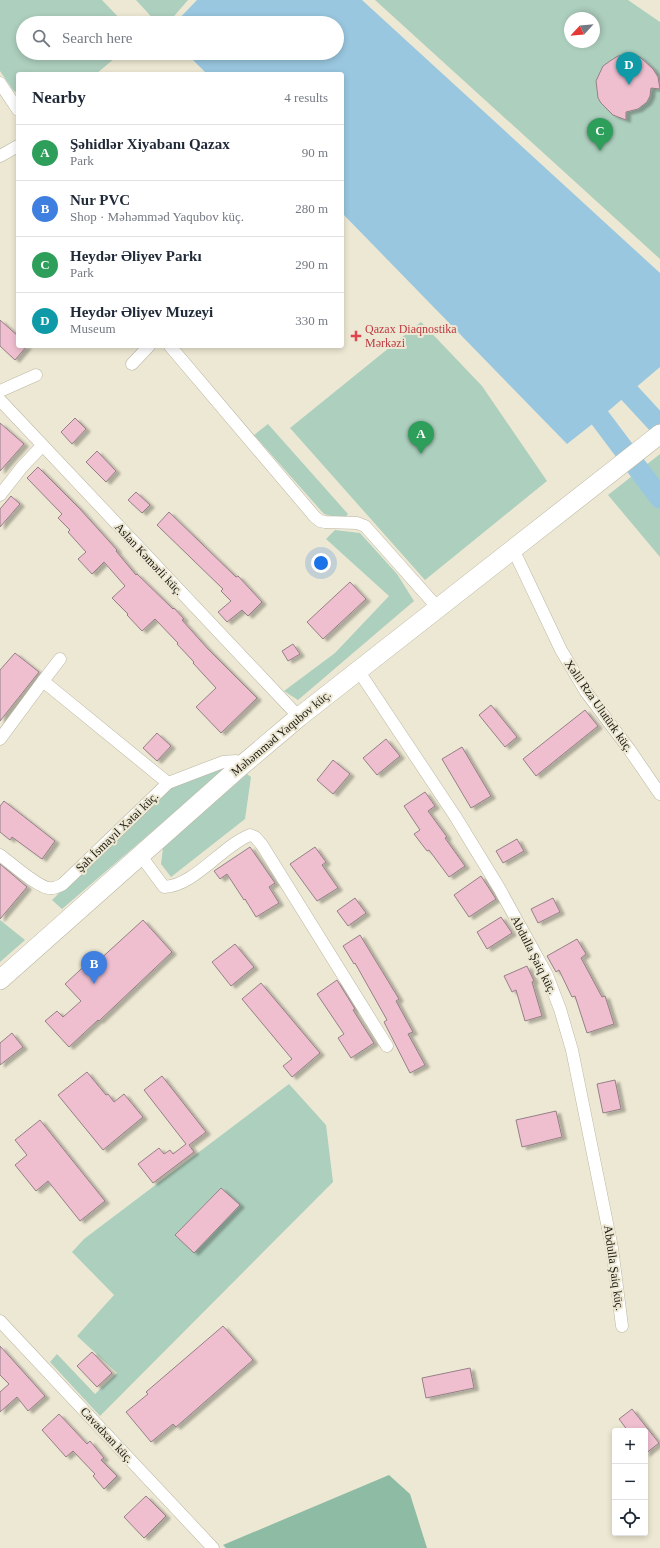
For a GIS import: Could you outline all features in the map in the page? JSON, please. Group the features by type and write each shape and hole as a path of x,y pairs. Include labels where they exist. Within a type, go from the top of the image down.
{"main road":[{"name":"Məhəmməd Yaqubov küç.","path":"0,980 241,766 299,717 660,434"}],"street":[{"path":"0,83 16,107"},
{"path":"0,156 16,147"},
{"path":"132,364 147,348"},
{"path":"172,348 315,517 320,521 325,522 357,523 365,526 437,608"},
{"path":"0,391 36,375"},
{"name":"Aslan Kəmərli küç.","path":"0,400 299,717"},
{"path":"0,495 22,467 42,446"},
{"name":"Xəlil Rza Ulutürk küç.","path":"513,549 560,650 586,692 629,749 660,794"},
{"path":"0,739 60,658"},
{"name":"Abdulla Şaiq küç.","path":"358,670 463,829 499,888 547,975 560,1009 572,1050 612,1248 622,1326"},
{"path":"43,681 168,783"},
{"name":"Şah İsmayıl Xətai küç.","path":"0,855 39,884 48,888 55,888 63,884 168,783 223,762 236,761 241,766"},
{"path":"141,856 164,887 171,887 194,874 240,838 250,834 255,837 262,845 387,1046"},
{"name":"Cavadxan küç.","path":"0,1321 213,1548"}],"green space":[{"path":"0,0 102,0 117,16 16,16 16,60 113,60 98,72 16,72 16,92 0,71"},
{"path":"136,0 188,0 174,16 151,16"},
{"path":"375,0 628,0 660,22 660,259"},
{"path":"421,322 482,386 547,481 425,580 290,428"},
{"path":"268,424 348,514 344,519 324,514 254,435"},
{"path":"660,454 660,557 608,495"},
{"path":"335,530 360,533 397,574 414,601 298,700 284,691 335,653 389,596 326,539"},
{"path":"224,766 225,769 62,909 52,900 169,787"},
{"path":"247,774 251,777 245,819 171,877 161,864 163,848"},
{"path":"0,920 25,940 0,962"},
{"path":"289,1084 326,1125 333,1182 100,1416 50,1362 57,1354 95,1394 117,1373 77,1336 114,1295 72,1252 84,1239"},
{"path":"389,1475 410,1494 427,1548 226,1548 223,1545"}],"water":[{"path":"197,0 362,0 660,273 660,367 567,444 344,215 344,72 205,72 193,60 344,60 344,16 182,16"}],"building":[{"path":"633,55 640,57 653,69 658,77 660,89 651,88 650,96 647,102 638,109 626,112 626,120 613,115 601,103 598,98 596,81 603,66 610,61 618,56"},
{"path":"0,320 16,334 16,348 25,348 15,360 0,346"},
{"path":"75,418 86,429 72,444 61,432"},
{"path":"0,423 24,444 0,471"},
{"path":"97,451 116,471 106,482 86,462"},
{"path":"38,467 80,509 117,550 116,551 136,575 137,574 173,609 174,608 184,619 182,620 208,649 257,698 221,733 196,707 216,688 193,663 194,662 177,644 178,643 155,619 142,631 127,615 128,614 112,598 125,586 104,562 92,574 78,559 86,552 68,532 70,530 58,518 62,514 27,478"},
{"path":"136,492 150,505 142,513 128,500"},
{"path":"11,496 20,504 0,527 0,509"},
{"path":"169,512 236,577 238,576 262,602 248,616 242,610 227,622 218,612 231,601 221,591 223,589 157,525"},
{"path":"350,582 366,599 323,639 307,622"},
{"path":"293,644 300,654 288,661 282,651"},
{"path":"15,653 39,672 0,721 0,670"},
{"path":"491,705 517,737 505,747 479,715"},
{"path":"585,710 598,726 536,776 523,759"},
{"path":"157,733 171,746 157,761 143,748"},
{"path":"386,739 400,756 377,775 363,758"},
{"path":"462,747 491,796 471,808 442,759"},
{"path":"333,760 350,774 333,794 317,780"},
{"path":"425,792 435,806 428,811 447,837 445,838 465,866 449,877 429,850 427,851 414,834 420,830 404,806"},
{"path":"4,801 55,841 42,859 12,837 10,840 0,832 0,806"},
{"path":"517,839 524,851 503,863 496,851"},
{"path":"250,847 275,883 269,887 279,903 256,917 227,874 220,879 214,871"},
{"path":"315,847 326,862 322,865 338,888 317,901 290,864"},
{"path":"0,864 27,887 0,919"},
{"path":"481,876 496,899 469,917 454,895"},
{"path":"355,898 366,913 348,926 337,911"},
{"path":"553,898 560,912 538,923 531,909"},
{"path":"501,917 512,933 487,949 477,932"},
{"path":"143,920 172,952 99,1021 98,1020 69,1047 45,1021 57,1011 63,1017 81,1001 65,984 93,958 97,962"},
{"path":"360,935 399,999 396,1001 413,1032 408,1034 425,1065 410,1073 384,1022 387,1020 355,963 354,964 343,946"},
{"path":"577,939 586,954 581,958 602,997 605,996 614,1024 587,1033 575,996 572,997 559,970 556,972 547,956"},
{"path":"235,944 254,967 231,986 212,962"},
{"path":"527,966 534,981 532,982 542,1016 525,1021 516,990 512,992 504,976"},
{"path":"337,980 355,1009 353,1010 374,1043 351,1058 338,1038 344,1034 317,994"},
{"path":"261,983 320,1053 292,1077 283,1066 292,1059 242,999"},
{"path":"12,1033 23,1047 0,1065 0,1043"},
{"path":"87,1072 106,1095 108,1094 114,1102 124,1094 143,1117 103,1150 58,1095"},
{"path":"162,1076 206,1132 189,1145 194,1152 153,1183 138,1164 159,1148 164,1154 170,1150 173,1154 186,1144 144,1090"},
{"path":"615,1080 621,1109 603,1113 597,1084"},
{"path":"556,1111 562,1137 522,1147 516,1120"},
{"path":"40,1120 105,1201 80,1221 48,1181 36,1191 15,1165 27,1155 15,1140"},
{"path":"221,1188 240,1205 194,1253 175,1235"},
{"path":"223,1326 253,1360 176,1427 173,1424 151,1442 126,1412 148,1394 146,1392"},
{"path":"0,1346 45,1396 28,1411 17,1397 0,1412 0,1392 9,1384 0,1375"},
{"path":"92,1352 112,1373 97,1387 77,1366"},
{"path":"470,1368 474,1388 426,1398 422,1378"},
{"path":"632,1409 647,1428 626,1428 619,1419"},
{"path":"59,1414 87,1444 90,1441 104,1458 101,1460 117,1476 104,1489 93,1476 95,1474 73,1451 66,1457 42,1430"},
{"path":"648,1429 659,1443 648,1452"},
{"path":"146,1496 166,1516 144,1538 124,1517"}],"waterway":[{"path":"610,372 660,426"},
{"path":"600,418 660,498"}],"place":[{"name":"Heydər Əliyev Muzeyi","path":"629,85"},
{"name":"Heydər Əliyev Parkı","path":"600,151"},
{"name":"Qazax Diaqnostika Mərkəzi","path":"356,336"},
{"name":"Şəhidlər Xiyabanı Qazax","path":"421,454"},
{"name":"Nur PVC","path":"94,984"}]}
